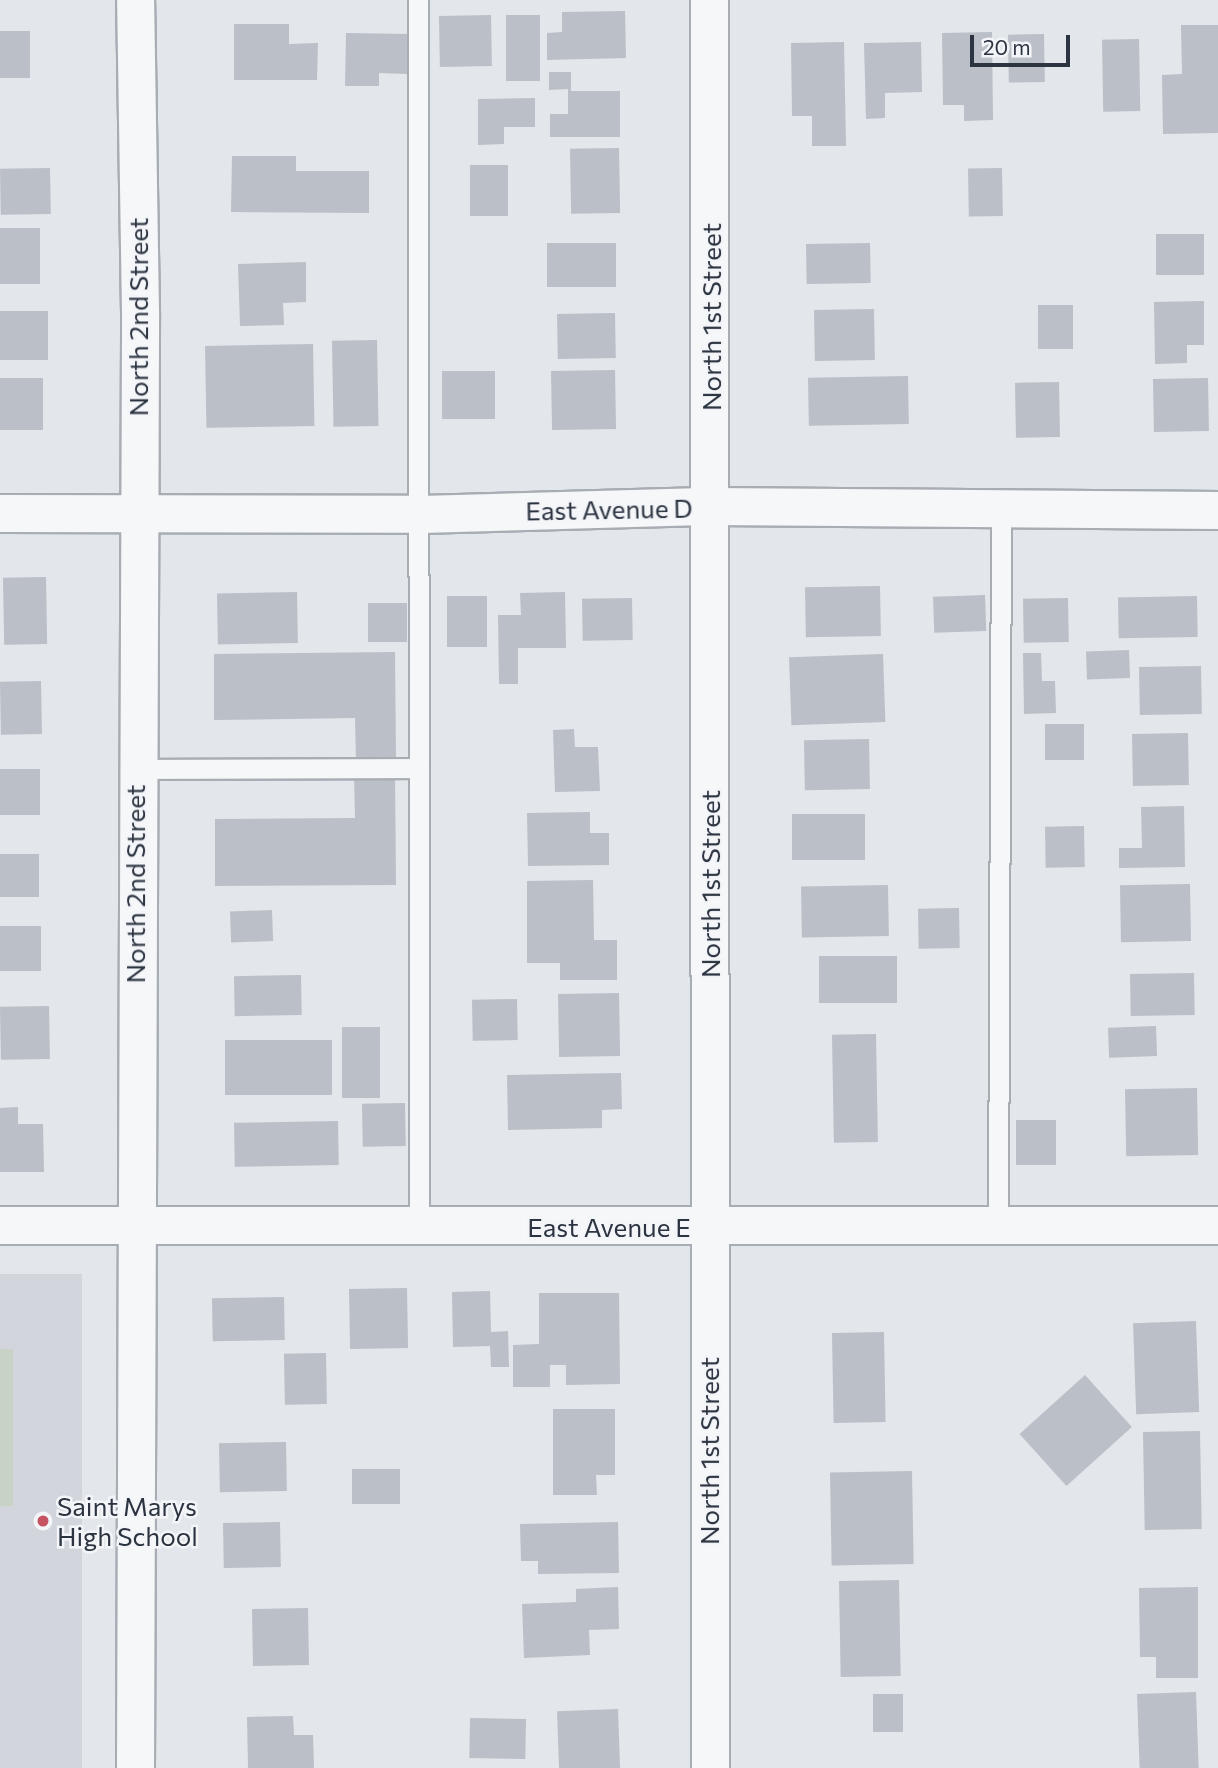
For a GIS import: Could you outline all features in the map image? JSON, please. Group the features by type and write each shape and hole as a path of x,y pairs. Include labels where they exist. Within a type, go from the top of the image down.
{"street":[{"name":"North 2nd Street","path":"135,0 135,1768"},
{"name":"North 1st Street","path":"709,0 712,506 708,1227 710,1768"},
{"name":"East Avenue D","path":"0,513 420,514 712,506 1218,510"},
{"name":"East Avenue E","path":"0,1225 1218,1225"}],"lane":[{"path":"418,0 419,1226"},
{"path":"998,1225 1001,510"},
{"path":"136,769 419,768"}],"shaded area":[{"name":"Saint Marys High School","path":"0,1274 82,1274 82,1768 0,1768"}],"green space":[{"path":"0,1349 13,1349 13,1506 0,1506"}],"building":[{"path":"625,11 626,58 547,60 547,33 562,32 562,12"},
{"path":"491,15 492,66 440,67 439,16"},
{"path":"506,15 540,15 540,81 506,81"},
{"path":"234,24 289,24 289,44 318,43 317,80 234,80"},
{"path":"1181,25 1218,25 1218,133 1163,134 1162,75 1182,74"},
{"path":"0,31 30,31 30,78 0,78"},
{"path":"992,32 993,120 964,121 964,105 943,105 942,33"},
{"path":"346,33 408,34 407,74 379,73 379,86 345,86"},
{"path":"1044,34 1045,82 1009,83 1008,35"},
{"path":"1139,39 1140,111 1103,112 1102,40"},
{"path":"844,42 846,146 812,146 812,116 792,116 791,43"},
{"path":"921,42 922,92 885,93 885,118 866,119 864,43"},
{"path":"549,72 571,72 571,91 620,91 620,137 550,137 550,114 568,114 568,89 549,90"},
{"path":"535,98 535,127 504,127 504,144 478,145 478,99"},
{"path":"619,148 620,213 571,214 570,149"},
{"path":"232,156 296,156 296,171 369,171 369,213 231,212"},
{"path":"470,165 508,165 508,216 470,216"},
{"path":"50,168 51,214 1,215 0,169"},
{"path":"1002,168 1003,216 969,217 968,169"},
{"path":"0,228 40,228 40,284 0,284"},
{"path":"1156,234 1204,234 1204,275 1156,275"},
{"path":"547,243 616,243 616,287 547,287"},
{"path":"870,243 871,283 807,284 806,244"},
{"path":"306,262 306,302 283,303 284,325 240,326 238,264"},
{"path":"1204,301 1204,345 1187,345 1187,363 1155,364 1154,302"},
{"path":"1038,305 1073,305 1073,349 1038,349"},
{"path":"874,309 875,360 815,361 814,310"},
{"path":"0,311 48,311 48,360 0,360"},
{"path":"615,313 616,358 558,359 557,314"},
{"path":"377,340 379,426 334,427 332,341"},
{"path":"313,344 314,426 206,428 205,346"},
{"path":"615,370 616,429 552,430 551,371"},
{"path":"442,371 495,371 495,419 442,419"},
{"path":"908,376 909,424 809,426 808,378"},
{"path":"0,378 43,378 43,430 0,430"},
{"path":"1208,378 1209,431 1154,432 1153,379"},
{"path":"1059,382 1060,437 1016,438 1015,383"},
{"path":"46,577 47,644 4,645 3,578"},
{"path":"880,586 881,636 806,637 805,587"},
{"path":"297,592 298,643 218,644 217,593"},
{"path":"565,592 566,648 518,648 518,684 499,684 498,615 521,615 520,593"},
{"path":"985,595 986,631 934,633 933,597"},
{"path":"447,596 487,596 487,647 447,647"},
{"path":"1197,596 1198,637 1119,638 1118,597"},
{"path":"632,598 633,640 583,641 582,599"},
{"path":"1068,598 1069,642 1024,643 1023,599"},
{"path":"368,603 407,603 407,642 368,642"},
{"path":"1129,650 1130,678 1087,679 1086,652"},
{"path":"395,652 396,761 356,762 355,718 214,720 214,654"},
{"path":"1023,653 1041,653 1042,681 1055,681 1056,713 1024,714"},
{"path":"883,654 885,722 791,725 789,657"},
{"path":"1201,666 1202,714 1140,715 1139,667"},
{"path":"41,681 42,734 1,735 0,682"},
{"path":"1045,724 1084,724 1084,760 1045,760"},
{"path":"574,729 575,747 598,747 600,791 555,792 553,730"},
{"path":"1188,733 1189,785 1133,786 1132,734"},
{"path":"869,739 870,789 805,790 804,740"},
{"path":"0,769 40,769 40,815 0,815"},
{"path":"354,775 395,775 396,885 215,886 215,819 355,818"},
{"path":"1184,806 1185,867 1119,868 1119,848 1142,848 1141,807"},
{"path":"590,812 590,833 609,833 609,865 528,866 527,813"},
{"path":"792,814 865,814 865,860 792,860"},
{"path":"1084,826 1085,867 1046,868 1045,827"},
{"path":"0,854 39,854 39,897 0,897"},
{"path":"593,880 594,940 617,940 617,980 560,980 560,963 527,963 527,881"},
{"path":"1190,884 1191,941 1121,942 1120,885"},
{"path":"888,885 889,936 802,938 801,887"},
{"path":"959,908 960,948 919,949 918,909"},
{"path":"272,910 273,941 231,942 230,911"},
{"path":"0,926 41,926 41,971 0,971"},
{"path":"819,956 897,956 897,1003 819,1003"},
{"path":"1194,973 1195,1015 1131,1016 1130,974"},
{"path":"301,975 302,1015 235,1016 234,976"},
{"path":"619,993 620,1056 559,1057 558,994"},
{"path":"517,999 518,1040 473,1041 472,1000"},
{"path":"49,1006 50,1059 1,1060 0,1007"},
{"path":"1156,1026 1157,1056 1109,1058 1108,1028"},
{"path":"342,1027 380,1027 380,1098 342,1098"},
{"path":"876,1034 878,1142 834,1143 832,1035"},
{"path":"225,1040 332,1040 332,1095 225,1095"},
{"path":"621,1073 622,1109 602,1110 602,1128 508,1130 507,1075"},
{"path":"1197,1088 1198,1155 1126,1156 1125,1089"},
{"path":"405,1103 406,1146 363,1147 362,1104"},
{"path":"18,1107 18,1124 43,1124 44,1172 0,1172 0,1108"},
{"path":"1016,1120 1056,1120 1056,1165 1016,1165"},
{"path":"338,1121 339,1165 235,1167 234,1123"},
{"path":"407,1288 408,1348 350,1349 349,1289"},
{"path":"490,1291 491,1332 508,1331 509,1367 491,1367 490,1346 453,1347 452,1292"},
{"path":"539,1293 619,1293 620,1384 566,1385 566,1365 550,1365 550,1387 513,1387 513,1345 539,1344"},
{"path":"284,1297 285,1340 213,1341 212,1298"},
{"path":"1196,1321 1199,1412 1136,1414 1133,1323"},
{"path":"884,1332 886,1422 834,1423 832,1333"},
{"path":"326,1353 327,1404 285,1405 284,1354"},
{"path":"1085,1375 1132,1427 1066,1486 1020,1434"},
{"path":"553,1409 615,1409 615,1475 596,1475 597,1495 553,1495"},
{"path":"1200,1431 1202,1529 1145,1530 1143,1432"},
{"path":"286,1442 287,1491 220,1492 219,1443"},
{"path":"352,1469 400,1469 400,1504 352,1504"},
{"path":"912,1471 914,1564 832,1565 830,1472"},
{"path":"280,1522 281,1567 224,1568 223,1523"},
{"path":"618,1522 619,1573 538,1574 538,1561 521,1561 520,1524"},
{"path":"899,1580 901,1676 841,1677 839,1581"},
{"path":"618,1587 619,1629 589,1630 590,1655 524,1658 522,1604 576,1602 576,1589"},
{"path":"1198,1587 1198,1678 1156,1678 1156,1657 1140,1657 1139,1588"},
{"path":"308,1608 309,1665 253,1666 252,1609"},
{"path":"1196,1692 1199,1768 1140,1768 1137,1694"},
{"path":"873,1694 903,1694 903,1732 873,1732"},
{"path":"618,1709 620,1768 559,1768 557,1711"},
{"path":"293,1716 294,1735 313,1735 314,1768 248,1768 247,1717"},
{"path":"470,1718 526,1719 525,1759 469,1758"}],"place":[{"name":"Saint Marys High School","path":"43,1521"}]}
